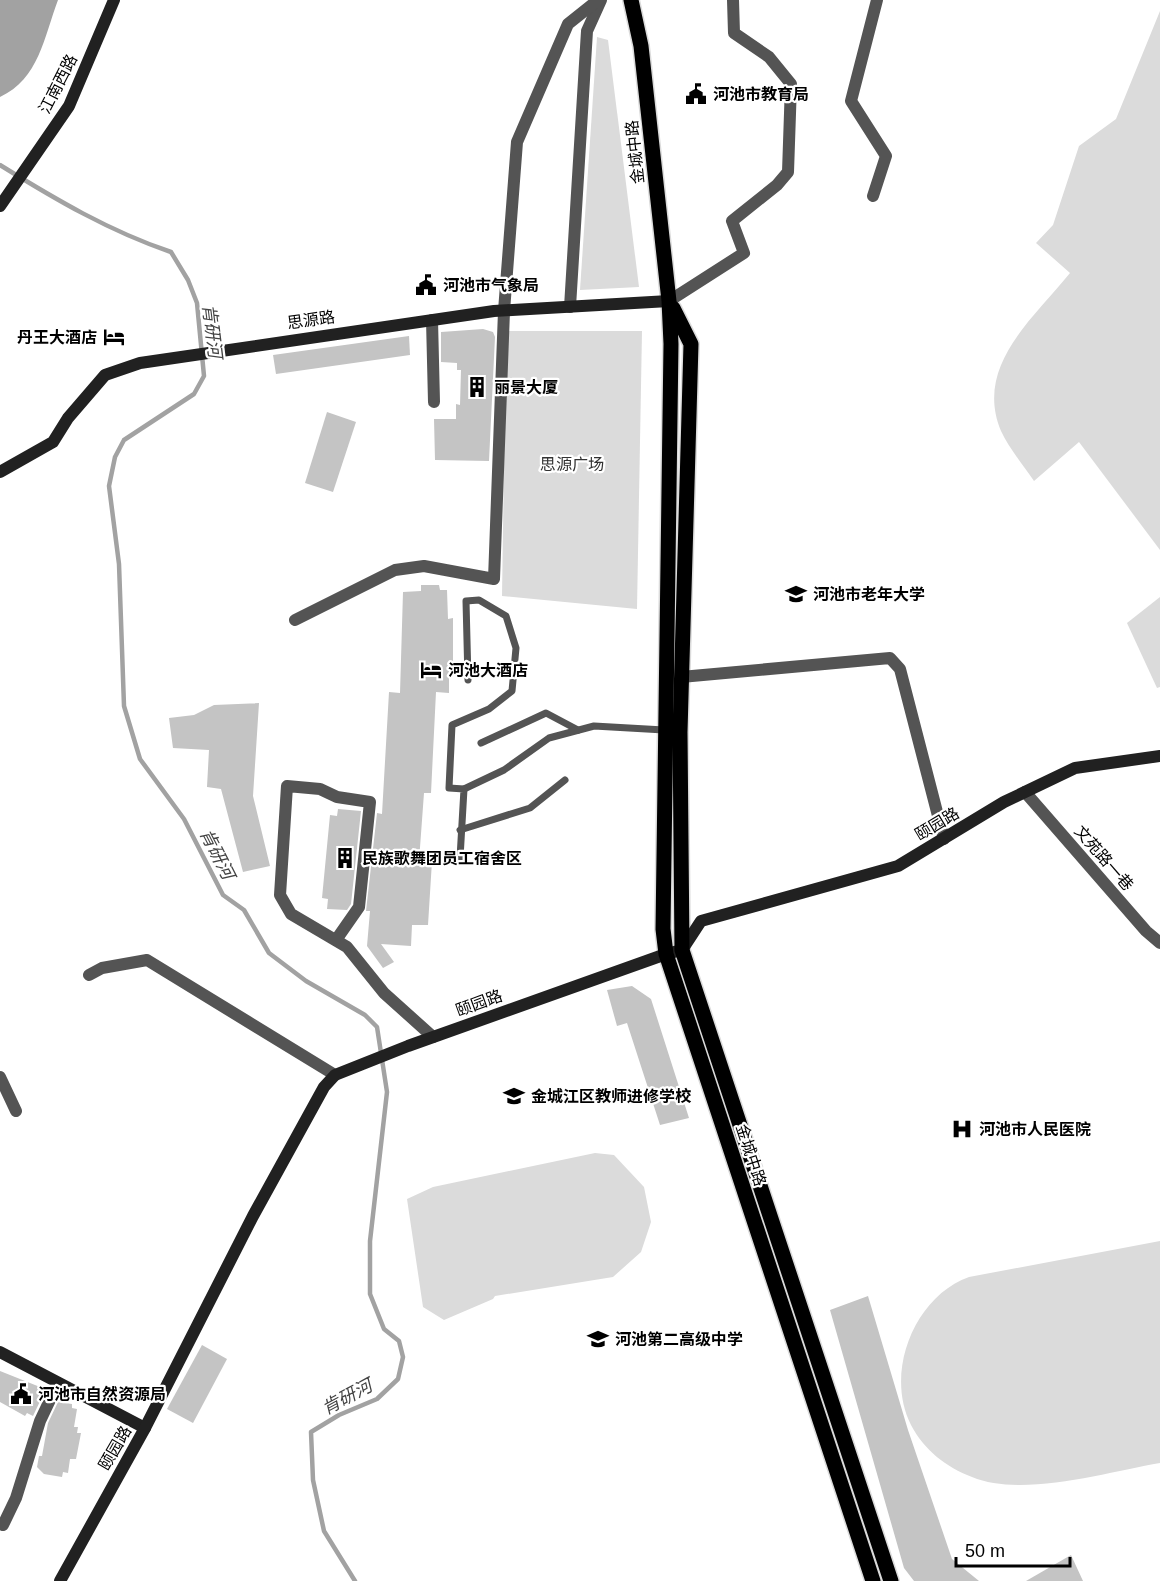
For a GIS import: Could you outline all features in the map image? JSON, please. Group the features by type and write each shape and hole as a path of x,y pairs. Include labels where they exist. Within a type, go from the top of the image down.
{"main road":[{"name":"金城中路","path":"631,0 641,46 669,301 672,731 682,950 891,1581"},
{"path":"669,301 691,344 681,677 672,731"},
{"name":"金城中路","path":"672,731 663,929 666,954 873,1581"}],"street":[{"name":"江南西路","path":"0,206 69,106 114,0"},
{"path":"570,307 587,31 599,0"},
{"path":"295,621 395,570 424,566 494,579 504,311 517,142 568,24 599,0"},
{"path":"669,301 744,253 732,221 777,185 788,172 791,84 769,57 734,33 733,0"},
{"path":"873,196 886,156 851,101 877,0"},
{"name":"思源路","path":"0,472 53,442 68,417 105,375 140,363 504,311 669,301"},
{"path":"432,320 434,402"},
{"path":"681,677 890,658 900,669 944,839"},
{"name":"颐园路","path":"60,1581 146,1428 253,1216 324,1087 335,1075 408,1046 682,950 701,921 898,866 1024,792 1075,768 1160,756"},
{"path":"336,940 359,908 370,802 338,797 320,789 287,786 280,896 291,914 347,947 384,993 433,1037"},
{"name":"文苑路一巷","path":"1024,792 1146,931 1160,943"},
{"path":"89,975 102,968 147,960 335,1075"},
{"path":"0,1077 2,1087 16,1111"},
{"path":"0,1352 146,1428"},
{"path":"3,1524 16,1497 40,1421 58,1383"}],"lane":[{"path":"468,680 466,601 479,600 506,616 516,648 512,691 489,709 452,725 449,788 464,789 504,770 549,738 578,730 594,726 672,731"},
{"path":"481,743 546,712 578,730"},
{"path":"460,830 530,808 565,780"},
{"path":"460,858 464,789"}],"green space":[{"path":"1160,11 1160,550 1079,442 1034,481 1001,431 995,407 995,385 1001,365 1012,345 1070,273 1036,243 1053,225 1079,146 1116,119"},
{"path":"597,37 608,40 639,287 580,290"},
{"name":"思源广场","path":"506,331 642,331 637,609 502,596"},
{"path":"1160,597 1160,687 1157,688 1127,623"},
{"path":"595,1153 614,1155 644,1187 651,1222 641,1252 613,1277 495,1296 493,1299 444,1320 423,1307 407,1199 433,1187"},
{"path":"1160,1241 1160,1463 1065,1481 1015,1485 992,1483 962,1473 937,1457 922,1442 911,1425 904,1404 901,1382 903,1360 910,1338 920,1318 933,1301 950,1287 969,1277"}],"shaded area":[{"path":"0,0 58,0 44,42 32,68 13,89 0,97"}],"building":[{"name":"丽景大厦","path":"483,329 493,332 495,337 489,461 435,460 434,419 456,419 456,404 460,405 461,370 457,370 457,363 441,362 441,332"},
{"path":"409,336 410,355 276,374 273,355"},
{"path":"327,412 356,422 333,492 305,483"},
{"path":"421,585 439,585 440,590 447,590 448,619 453,618 453,669 449,669 449,693 436,692 431,793 424,793 419,861 432,861 428,925 412,925 411,946 381,944 394,962 383,968 367,946 370,911 366,911 377,813 382,814 389,692 400,693 403,592 421,591"},
{"path":"259,703 253,796 270,866 243,872 221,789 207,787 209,750 173,748 169,718 194,715 214,705"},
{"name":"民族歌舞团员工宿舍区","path":"338,809 361,811 351,904 347,910 327,909 328,899 322,898 330,815 337,816"},
{"path":"632,986 651,999 689,1118 660,1125 627,1023 617,1026 607,990"},
{"path":"868,1296 908,1430 952,1559 979,1581 914,1581 904,1568 830,1310"},
{"path":"202,1345 227,1359 193,1423 167,1409"},
{"name":"河池市自然资源局","path":"0,1371 40,1387 37,1393 43,1395 33,1416 27,1413 25,1416 0,1402"},
{"path":"58,1402 72,1404 72,1408 77,1409 74,1427 78,1427 77,1433 81,1433 76,1459 70,1459 68,1473 63,1472 62,1477 44,1474 37,1467 39,1456 42,1456 48,1423"},
{"path":"1071,1555 1083,1581 1026,1581"}],"waterway":[{"name":"肯研河","path":"0,165 104,224 171,252 188,280 197,303 204,376 194,394 124,440 115,457 109,486 119,564 124,706 140,759 184,819 223,895 244,910 269,953 306,981 365,1015 377,1027 387,1092 370,1241 370,1294 384,1329 399,1341 403,1357 398,1379 377,1399 339,1415 311,1432 313,1480 324,1531 355,1581"}],"place":[{"name":"河池市教育局","path":"696,94"},
{"name":"河池市气象局","path":"426,285"},
{"name":"丹王大酒店","path":"114,337"},
{"name":"丽景大厦","path":"477,387"},
{"name":"河池市老年大学","path":"796,594"},
{"name":"河池大酒店","path":"431,670"},
{"name":"民族歌舞团员工宿舍区","path":"345,858"},
{"name":"金城江区教师进修学校","path":"514,1096"},
{"name":"河池市人民医院","path":"962,1129"},
{"name":"河池第二高级中学","path":"598,1339"},
{"name":"河池市自然资源局","path":"21,1394"}]}
